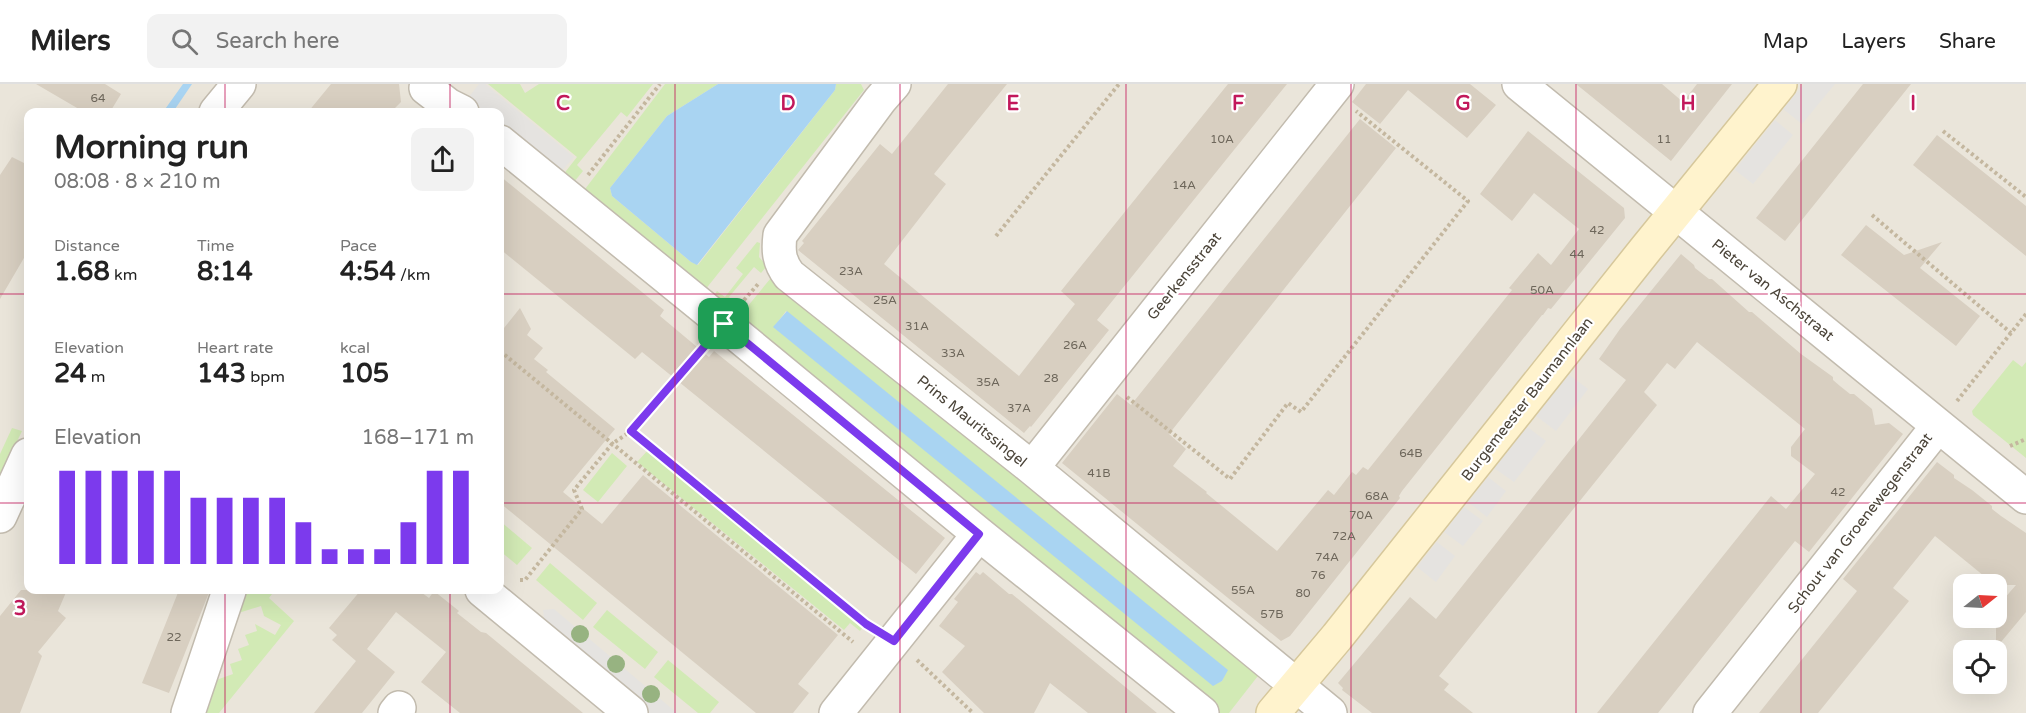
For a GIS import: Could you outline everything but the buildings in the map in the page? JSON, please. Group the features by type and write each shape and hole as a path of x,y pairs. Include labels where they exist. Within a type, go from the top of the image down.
{"street":[{"path":"219,108 239,84"},
{"name":"Pieter van Aschstraat","path":"1520,84 2026,497"},
{"name":"Burgemeester Baumannlaan","path":"1273,713 1780,84"},
{"name":"Geerkensstraat","path":"1032,468 1336,86"},
{"path":"426,88 454,108"},
{"path":"779,258 780,235 882,89"},
{"path":"504,145 568,200 1202,713"},
{"name":"Prins Mauritssingel","path":"779,258 789,275 1032,468 1330,713"},
{"name":"Schout van Groenewegenstraat","path":"1710,713 1938,426"},
{"path":"0,516 24,464"},
{"path":"836,713 979,534"},
{"path":"188,713 228,594"},
{"path":"490,596 631,713"}],"path":[{"path":"568,200 660,84"},
{"path":"996,236 1119,84"},
{"path":"1104,377 1230,479 1288,403 1301,412 1468,201 1349,105 1336,86"},
{"path":"1943,131 2026,197"},
{"path":"1872,215 2011,333"},
{"path":"504,584 508,580 525,580 582,509 574,490 612,444 631,431 779,258"},
{"name":"Schout van Groenewegenstraat","path":"1938,426 2026,314"},
{"path":"504,354 612,444 885,651 916,658 973,713"},
{"path":"631,431 866,624 885,651"}],"shaded area":[{"path":"0,84 2026,84 2026,713 0,713"},
{"path":"479,84 485,84 574,157 560,173 504,126 504,108 481,108 468,98"},
{"path":"1804,84 1835,84 1802,124 1783,109"},
{"path":"1775,120 1793,135 1753,184 1735,170"},
{"path":"1568,374 1588,389 1556,431 1536,416"},
{"path":"1526,426 1546,441 1514,482 1494,468"},
{"path":"1488,477 1506,491 1487,517 1468,502"},
{"path":"1464,507 1483,521 1463,546 1444,532"},
{"path":"1437,542 1455,556 1436,582 1417,567"},
{"path":"554,609 677,713 645,713 546,631 543,610"}],"green space":[{"path":"488,84 520,84 525,93 539,84 653,84 627,117 621,112 577,165 583,171 569,188 559,180 577,157"},
{"path":"665,84 718,84 667,116 610,188 612,196 691,262 698,265 835,90 836,84 861,84 864,90 705,290 579,197"},
{"path":"757,242 760,243 759,257 767,266 761,273 754,267 729,297 736,303 730,311 713,297 717,291 725,297 743,274 736,268"},
{"path":"775,273 1261,672 1229,713 1214,713 738,318","holes":["786,311 1227,670 1222,681 1213,685 774,327"]},
{"path":"2013,360 2022,367 2026,362 2026,458 1973,415 1972,411"},
{"path":"12,428 22,431 0,477 0,454"},
{"path":"649,449 864,626 860,631 850,623 844,630 637,462"},
{"path":"612,453 627,466 598,502 583,490"},
{"path":"504,524 532,548 517,565 504,554"},
{"path":"550,563 597,603 583,620 536,580"},
{"path":"238,594 272,594 269,598 294,621 219,713 196,713 205,684 233,674 230,664 242,660 238,649 249,645 245,635 257,631 255,624 275,635 281,625 264,616 261,606 232,615"},
{"path":"607,610 658,652 645,669 593,627"},
{"path":"668,660 719,702 710,713 698,713 654,677"}],"water":[{"path":"183,84 192,84 176,108 166,108"},
{"path":"718,84 836,84 835,90 697,265 612,196 610,188 667,116"},
{"path":"787,311 1228,670 1222,681 1213,686 773,327"}],"route":[{"path":"724,324 979,534 894,641 866,624 631,431 724,324"}]}
